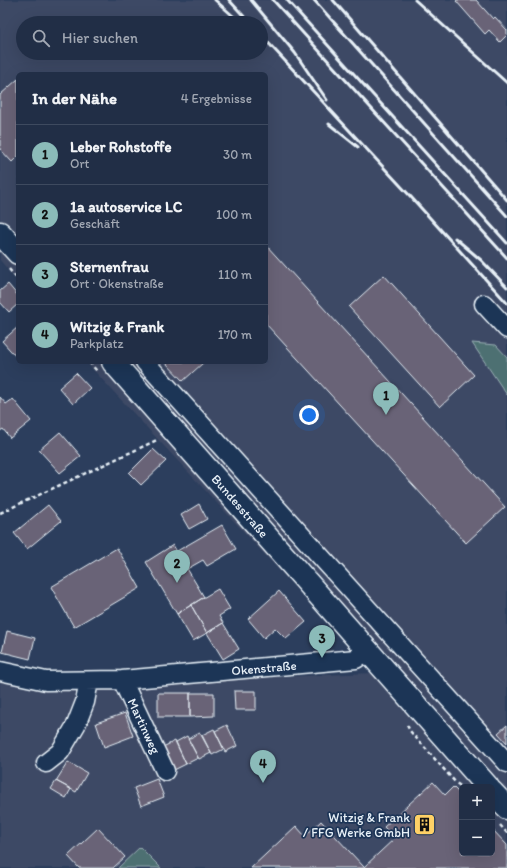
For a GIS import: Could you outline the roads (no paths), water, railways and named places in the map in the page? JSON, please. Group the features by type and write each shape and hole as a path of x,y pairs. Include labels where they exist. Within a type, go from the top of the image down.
{"main road":[{"path":"0,233 16,251"},
{"name":"Bundesstraße","path":"115,364 367,650"},
{"path":"367,650 485,784"},
{"path":"495,795 507,808"}],"street":[{"path":"484,304 507,329"},
{"path":"147,364 507,764"},
{"name":"Okenstraße","path":"0,670 46,681 122,680 356,659 367,650"},
{"name":"Martinweg","path":"122,680 165,771"},
{"path":"46,762 60,752 76,725 89,681"}],"railway":[{"path":"215,0 233,16"},
{"path":"229,0 244,16"},
{"path":"251,0 264,16"},
{"path":"273,0 507,258"},
{"path":"287,0 507,243"},
{"path":"314,0 507,216"},
{"path":"333,0 507,200"},
{"path":"415,0 507,83"},
{"path":"268,20 295,53 327,100"},
{"path":"268,43 507,303"},
{"path":"329,124 358,147"},
{"path":"455,238 481,260 507,287"}],"place":[{"name":"Leber Rohstoffe","path":"386,415"},
{"name":"1a autoservice LC","path":"177,583"},
{"name":"Sternenfrau","path":"322,658"},
{"name":"Witzig & Frank","path":"263,783"},
{"name":"Witzig & Frank / FFG Werke GmbH","path":"425,824"}]}
